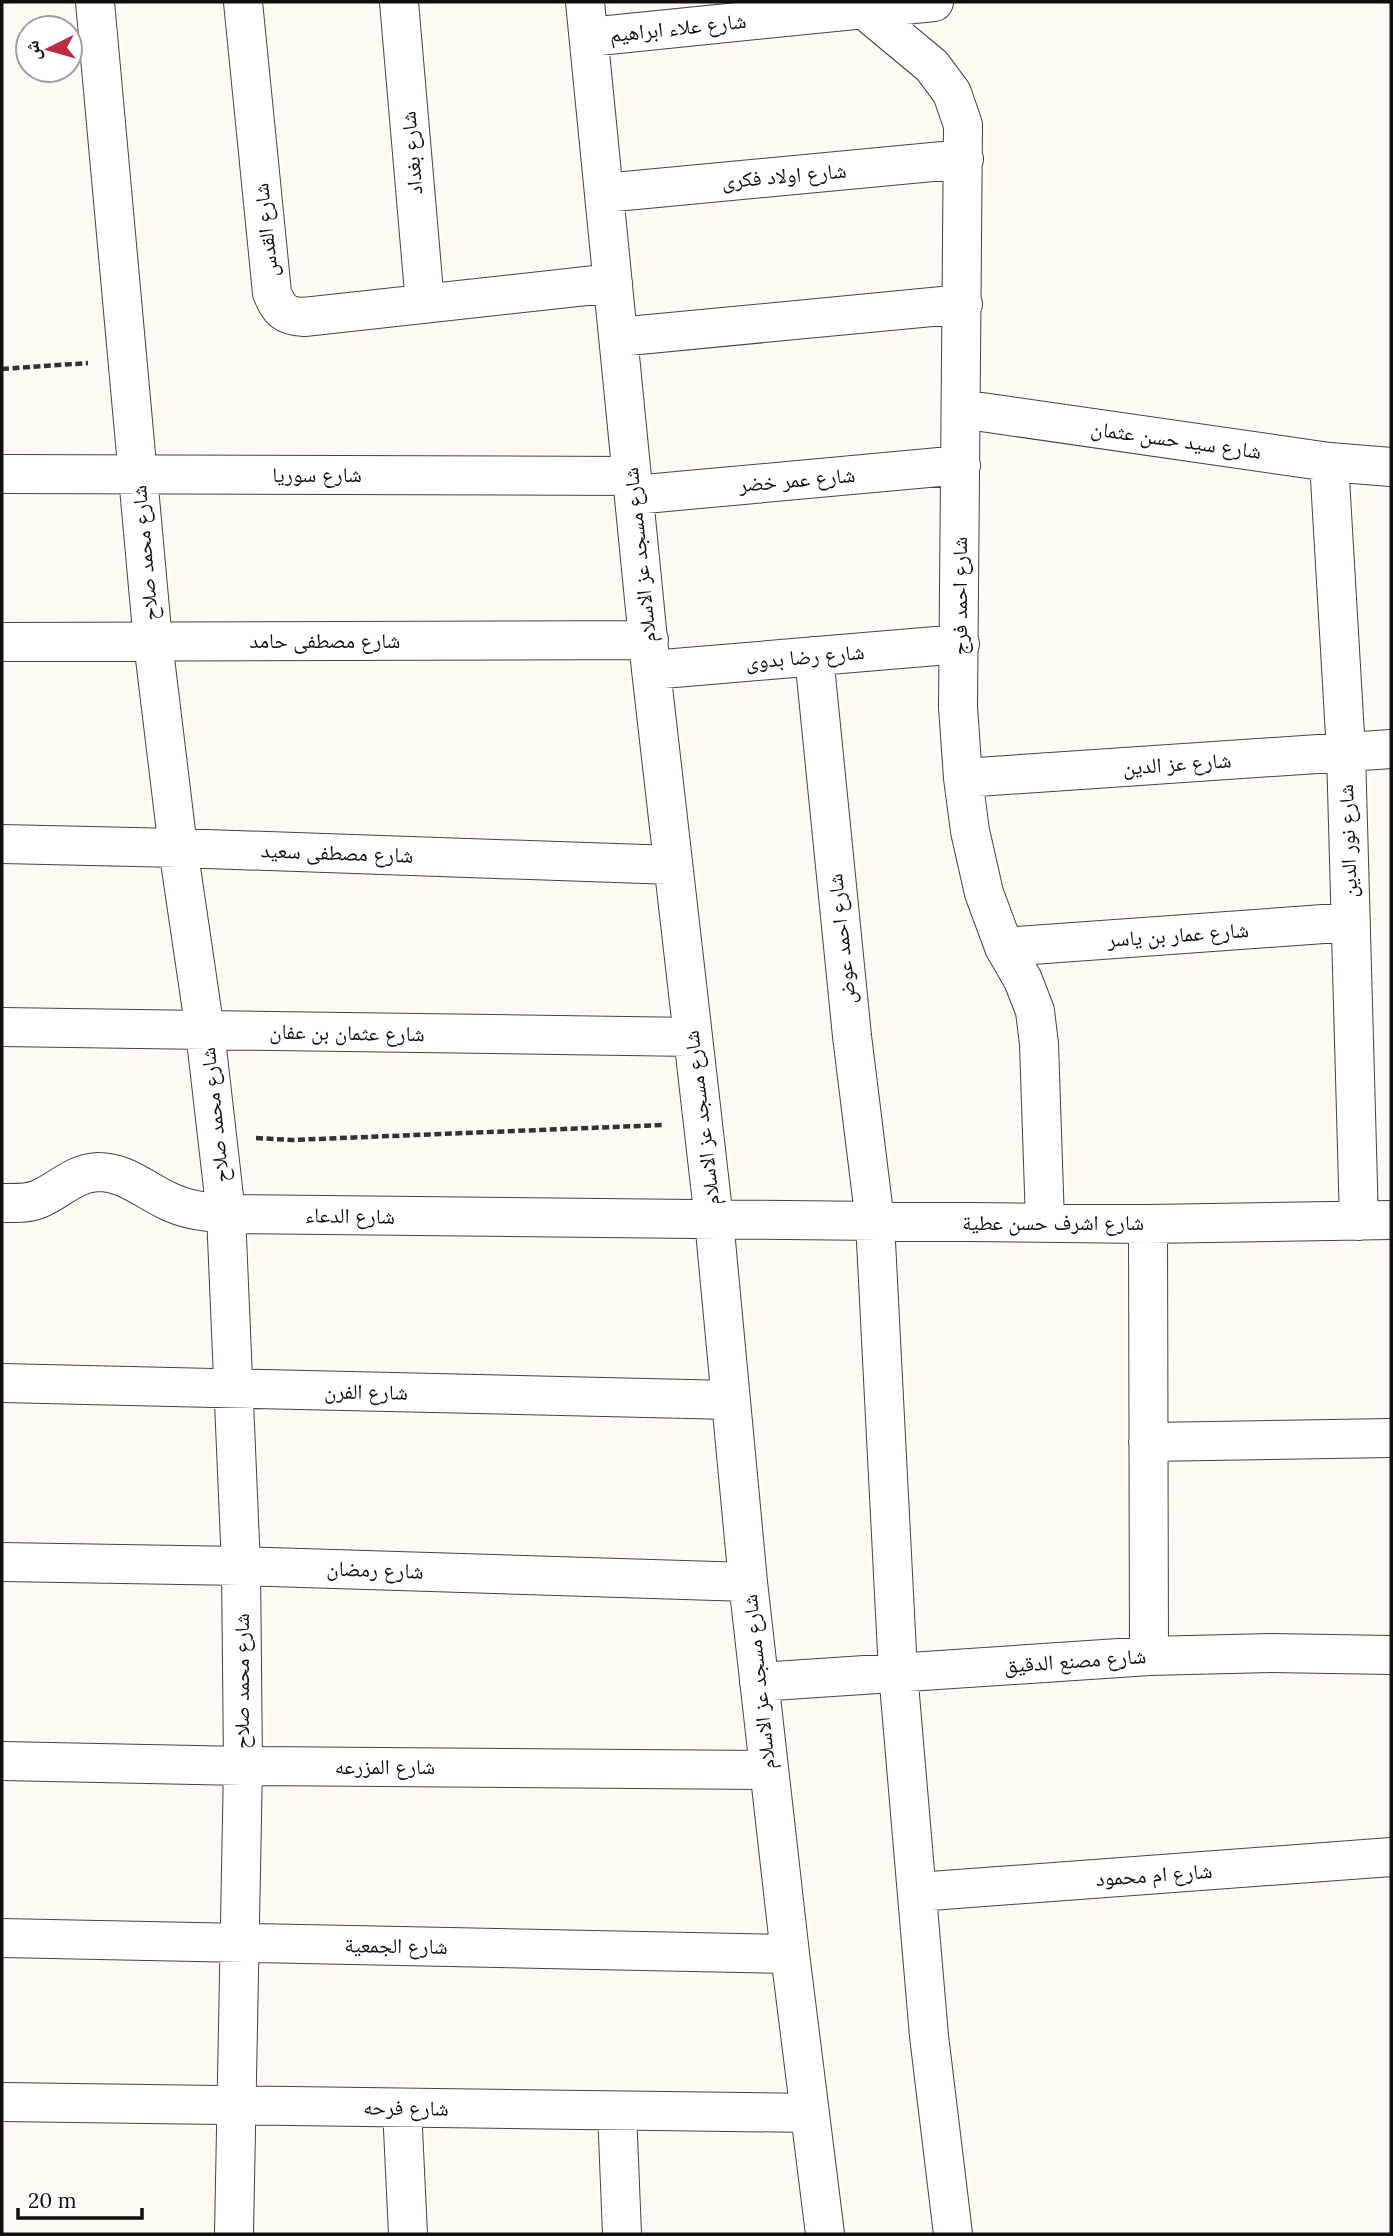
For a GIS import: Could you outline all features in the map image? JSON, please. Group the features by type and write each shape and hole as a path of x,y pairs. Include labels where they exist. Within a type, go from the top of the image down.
{"street":[{"name":"شارع محمد صلاح","path":"95,2 153,642 178,848 205,1031 226,1214 241,1566 243,1766 233,2234"},
{"name":"شارع القدس","path":"243,2 272,293 278,309 288,316 304,317 425,304"},
{"name":"شارع بغداد","path":"399,2 425,304"},
{"name":"شارع علاء ابراهيم","path":"587,20 934,2"},
{"name":"شارع احمد فرج","path":"859,5 932,66 952,93 963,125 958,707 962,778 970,831 984,893 1004,947 1023,979 1035,1011 1039,1044 1045,1222"},
{"name":"شارع مسجد عز الاسلام","path":"587,20 650,655 714,1220 748,1582 825,2234"},
{"name":"شارع اولاد فكرى","path":"604,193 964,159"},
{"path":"425,304 613,283"},
{"path":"618,337 963,303"},
{"name":"شارع سيد حسن عثمان","path":"961,409 1329,462 1391,467"},
{"name":"شارع نور الدين","path":"1329,462 1346,752 1351,922 1375,1221"},
{"name":"شارع عمر خضر","path":"633,486 961,465"},
{"name":"شارع سوريا","path":"2,474 633,486"},
{"name":"شارع مصطفى حامد","path":"2,642 153,642 650,655"},
{"name":"شارع رضا بدوى","path":"650,655 814,656 960,644"},
{"name":"شارع احمد عوض","path":"814,656 852,1036 875,1222 898,1672 929,2036 953,2234"},
{"name":"شارع عز الدين","path":"962,778 1391,749"},
{"name":"شارع مصطفى سعيد","path":"2,844 673,865"},
{"name":"شارع عمار بن ياسر","path":"1004,947 1351,922"},
{"name":"شارع عثمان بن عفان","path":"2,1027 693,1037"},
{"name":"شارع الدعاء","path":"2,1203 24,1203 41,1198 75,1177 97,1172 120,1175 167,1201 197,1211 226,1214 714,1220"},
{"name":"شارع اشرف حسن عطية","path":"714,1220 1148,1224 1375,1221"},
{"path":"1148,1224 1149,1656"},
{"name":"شارع الفرن","path":"2,1383 731,1400"},
{"path":"1148,1442 1391,1438"},
{"name":"شارع رمضان","path":"2,1562 241,1566 748,1582"},
{"name":"شارع مصنع الدقيق","path":"759,1682 1149,1656 1271,1653 1391,1655"},
{"name":"شارع المزرعه","path":"2,1761 243,1766 769,1770"},
{"name":"شارع ام محمود","path":"917,1892 1391,1857"},
{"name":"شارع الجمعية","path":"2,1938 790,1954"},
{"name":"شارع فرحه","path":"2,2102 810,2113"},
{"path":"402,2108 408,2234"},
{"path":"617,2111 622,2234"}],"path":[{"path":"2,369 127,361"},
{"path":"217,1135 292,1140 703,1123"}]}
